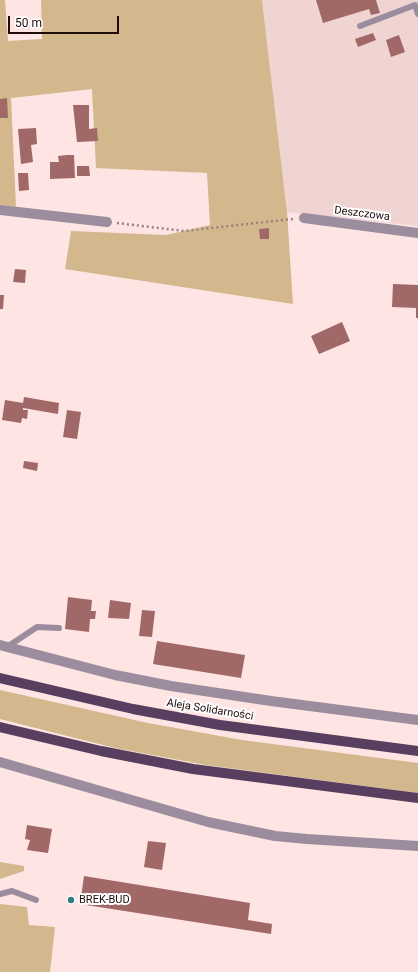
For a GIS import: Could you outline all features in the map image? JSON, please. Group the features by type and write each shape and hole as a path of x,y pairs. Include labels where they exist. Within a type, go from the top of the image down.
{"main road":[{"name":"Aleja Solidarności","path":"0,678 133,709 220,725 418,751"},
{"path":"0,727 88,748 193,768 418,798"}],"street":[{"path":"0,210 107,222"},
{"name":"Deszczowa","path":"304,218 418,233"},
{"path":"4,646 115,675 171,686 271,701 418,720"},
{"path":"0,762 208,822 307,839 418,846"}],"lane":[{"path":"360,26 414,3 418,14"},
{"path":"4,646 36,627 59,628"},
{"path":"0,894 12,891 36,900"}],"path":[{"path":"107,222 184,231 304,218"}],"shaded area":[{"path":"0,0 5,0 8,41 42,39 41,0 262,0 287,212 293,304 65,269 71,231 166,235 210,225 207,173 96,168 92,89 11,98 16,207 0,205"},
{"path":"262,0 418,0 418,226 287,212"},
{"path":"0,690 148,723 242,740 418,763 418,793 206,765 115,748 0,719"},
{"path":"0,862 24,866 24,871 0,879"},
{"path":"0,904 27,907 29,925 55,927 50,972 0,972"}],"building":[{"path":"316,0 376,0 380,13 371,15 369,9 323,23"},
{"path":"373,33 376,40 358,47 355,39"},
{"path":"399,35 405,52 391,57 386,40"},
{"path":"7,98 8,118 0,118 0,99"},
{"path":"73,105 89,105 89,129 97,128 98,141 77,142"},
{"path":"36,128 37,144 31,145 33,162 21,164 18,129"},
{"path":"74,155 75,178 50,179 50,162 59,162 58,156"},
{"path":"77,166 89,166 90,176 77,176"},
{"path":"18,173 28,173 29,190 19,191"},
{"path":"269,228 269,239 260,239 259,229"},
{"path":"15,269 26,270 25,283 13,282"},
{"path":"393,284 418,285 418,318 416,318 416,308 392,307"},
{"path":"0,295 4,295 3,309 0,309"},
{"path":"342,322 350,341 319,354 311,336"},
{"path":"24,397 59,403 58,414 23,408 23,410 28,410 27,419 22,418 21,423 2,420 5,400 23,403"},
{"path":"67,410 81,412 77,439 63,437"},
{"path":"24,461 38,463 37,471 23,468"},
{"path":"68,597 92,600 91,611 96,611 95,619 90,619 89,632 65,629"},
{"path":"110,600 131,603 129,619 108,618"},
{"path":"142,610 155,611 152,637 139,636"},
{"path":"157,641 245,655 241,678 153,664"},
{"path":"27,825 52,829 48,853 27,850 30,840 25,839"},
{"path":"148,841 166,843 162,870 144,867"},
{"path":"84,876 250,903 248,920 272,924 271,934 80,904"}],"place":[{"name":"BREK-BUD","path":"71,900"}]}
